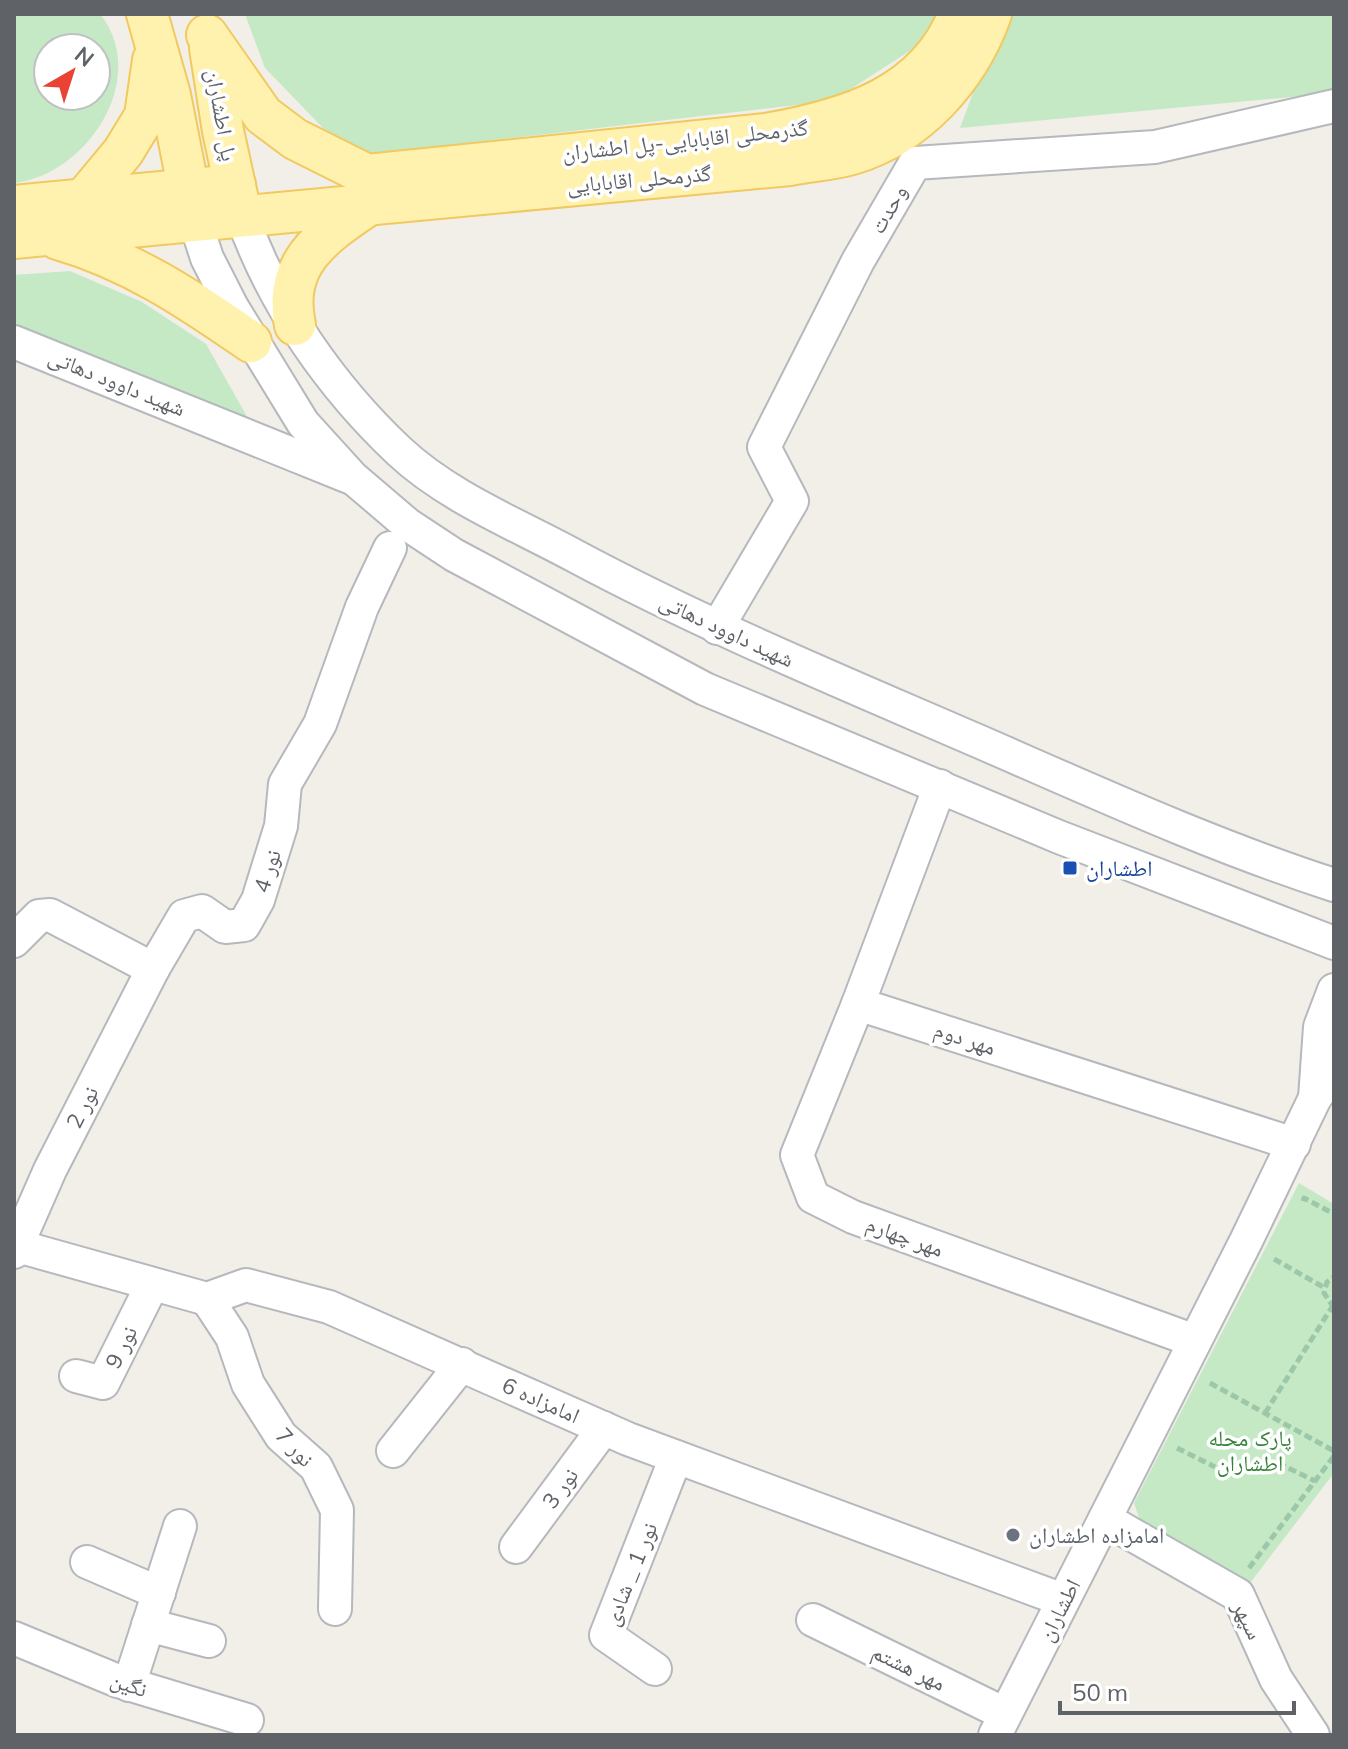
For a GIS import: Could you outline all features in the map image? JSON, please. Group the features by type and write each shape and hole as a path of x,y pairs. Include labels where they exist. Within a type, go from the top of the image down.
{"main road":[{"name":"گذرمحلی اقابابایی-پل اطشاران","path":"368,190 825,124 874,106 908,83 938,53 959,14"},
{"name":"گذرمحلی اقابابایی","path":"216,206 368,190 790,165 852,154 902,132 933,105 961,75 991,14"},
{"path":"205,24 263,115 368,190 316,243 296,272 290,301 295,325"},
{"name":"پل اطشاران","path":"205,24 216,206"},
{"path":"151,29 216,206"},
{"path":"84,199 123,152 145,116 151,29"},
{"path":"14,206 84,199 216,206"},
{"path":"28,236 216,206"},
{"path":"28,236 127,264 167,285 251,342"}],"street":[{"name":"وحدت","path":"717,628 792,501 764,447 858,261 915,163 1155,147 1334,106"},
{"name":"شهید داوود دهاتی","path":"216,206 254,251 295,325 368,417 400,451 440,484 717,628 1084,787 1334,885"},
{"name":"شهید داوود دهاتی","path":"216,206 207,258 251,342 303,423 353,478 407,524 454,555 691,681 1059,837 1334,943"},
{"name":"شهید داوود دهاتی","path":"14,342 353,478"},
{"name":"نور 4","path":"153,969 184,916 202,911 225,927 244,925 258,900 281,826 285,784 320,724 362,607 390,548"},
{"path":"858,1004 940,786"},
{"path":"14,941 39,916 50,915 153,969"},
{"path":"1334,916 1334,943"},
{"name":"نور 2","path":"15,1248 50,1170 153,969"},
{"name":"اطشاران","path":"1315,1098 1320,1027 1334,990"},
{"name":"مهر دوم","path":"858,1004 1294,1144"},
{"name":"مهر چهارم","path":"858,1004 797,1155 813,1197 853,1217 1195,1341"},
{"name":"اطشاران","path":"1000,1725 1315,1098 1334,1072"},
{"path":"15,1248 207,1299"},
{"name":"نور 9","path":"76,1376 103,1383 152,1285"},
{"name":"امامزاده 6","path":"207,1299 246,1285 329,1307 676,1457 1063,1600"},
{"name":"نور 7","path":"207,1299 232,1337 248,1384 281,1436 316,1467 337,1510 335,1609"},
{"path":"393,1451 462,1364"},
{"name":"نور 3","path":"516,1547 604,1428"},
{"name":"نور 1 _ شادی","path":"655,1669 606,1635 676,1457"},
{"name":"سپهر","path":"1105,1519 1238,1595 1276,1679 1313,1735"},
{"path":"129,1685 180,1526"},
{"path":"87,1562 159,1593"},
{"name":"مهر هشتم","path":"813,1620 1000,1725"},
{"path":"148,1625 209,1641"},
{"name":"نگین","path":"14,1638 129,1685 247,1720"}],"path":[{"path":"1274,1259 1325,1288"},
{"path":"1265,1413 1333,1308 1325,1298 1325,1288 1334,1277"},
{"path":"1210,1383 1334,1454 1244,1574"},
{"path":"1177,1448 1215,1467"},
{"path":"1278,1463 1315,1481"}],"green space":[{"path":"100,14 110,32 32,32 32,112 107,112 87,143 65,162 41,176 14,183 14,16"},
{"path":"245,14 940,14 919,45 832,101 374,154 324,129 265,68"},
{"path":"1002,14 1334,14 1334,93 960,128"},
{"path":"112,35 118,66 112,98"},
{"path":"70,271 142,302 206,344 254,429 14,328 14,275"},
{"name":"پارک محله اطشاران","path":"1299,1183 1334,1204 1334,1473 1247,1587 1144,1532 1134,1503"}],"place":[{"name":"اطشاران","path":"1070,868"},
{"name":"امامزاده اطشاران","path":"1013,1535"}]}
